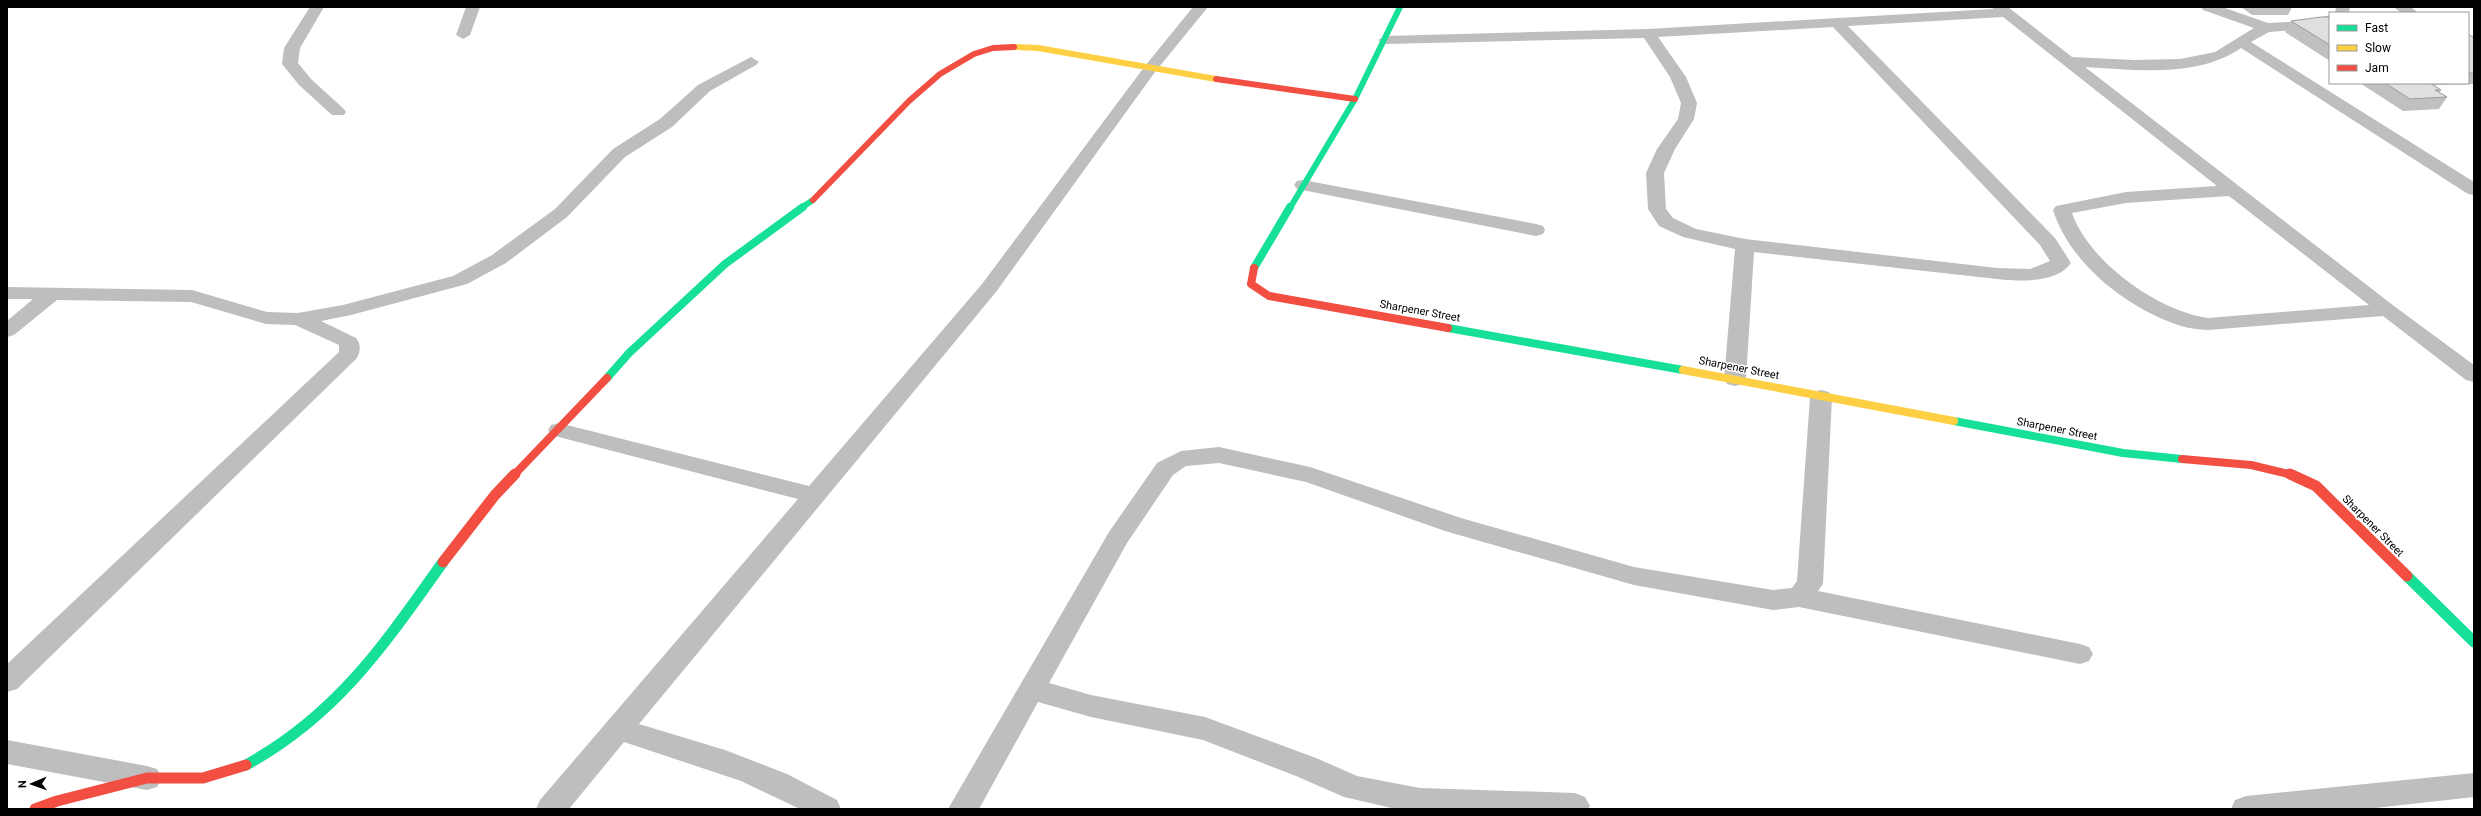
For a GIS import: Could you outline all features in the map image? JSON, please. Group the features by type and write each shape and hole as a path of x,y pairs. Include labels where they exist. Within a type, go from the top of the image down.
{"street":[{"path":"317,7 292,48 290,64 305,82 338,112"},
{"path":"463,35 473,7"},
{"path":"551,809 814,494 990,288 1150,69 1201,7"},
{"name":"Sharpener Street","path":"1400,7 1355,99 1254,268 1251,284 1269,296 1736,379 1821,397 2123,453 2280,469 2300,475 2316,486 2474,642"},
{"path":"2208,7 2267,28"},
{"path":"1385,40 1648,33 1838,24 2003,10 2387,310 2474,375"},
{"path":"2070,61 2134,66 2180,64 2220,56 2252,34 2267,28 2307,25 2329,19"},
{"path":"1648,33 1678,77 1689,103 1686,119 1666,149 1655,173 1657,209 1666,222 1690,233 1745,246 1997,274 2034,276 2050,271 2061,263 2048,242 1838,24"},
{"path":"2241,42 2474,190"},
{"path":"7,752 37,756 147,778 203,778 247,765 282,744 324,710 384,645 448,555 495,495 559,430 630,353 724,264 808,206 930,80 956,62 974,53 1010,47 1064,52 1150,69 1355,99"},
{"path":"7,293 51,295 192,296 266,318 298,319 344,311 460,280 499,259 561,213 619,153 666,123 704,88 751,62"},
{"path":"1303,185 1536,230"},
{"path":"2234,190 2167,194 2088,203 2062,210 2064,223 2073,238 2115,282 2157,308 2189,322 2208,324 2387,310"},
{"path":"1736,379 1745,246"},
{"path":"7,331 51,295"},
{"path":"7,681 349,354 348,342 336,334 298,319"},
{"path":"1799,598 1810,584 1821,397"},
{"path":"559,430 814,494"},
{"path":"963,809 1033,690 1118,538 1165,469 1182,459 1197,456 1219,455 1250,460 1310,475 1454,525 1634,576 1773,600 1799,598 2080,654"},
{"path":"1033,690 1091,706 1205,729 1306,767 1354,788 1420,801 1575,806"},
{"path":"618,729 727,762 798,792 826,809"},
{"path":"35,809 57,800 147,778"},
{"path":"2246,809 2474,785"}],"building":[{"path":"2329,17 2329,44 2291,21"},
{"path":"2469,35 2474,38 2474,73 2469,73"},
{"path":"2387,84 2432,84 2441,90 2435,90 2447,97 2410,99"}],"traffic: fast":[{"path":"1254,268 1355,99 1400,7"},
{"path":"607,378 629,353 725,264 813,200"},
{"path":"1448,328 1683,370"},
{"path":"1954,421 2123,453 2182,459"},
{"path":"246,765 277,748 305,727 332,703 380,649 443,562"},
{"path":"2407,576 2474,642"}],"traffic: slow":[{"path":"1014,47 1038,48 1216,79"},
{"path":"1683,370 1954,421"}],"traffic: jam":[{"path":"813,200 909,101 940,74 956,62 974,54 993,48 1014,47"},
{"path":"1216,79 1355,99"},
{"path":"1254,268 1251,284 1269,296 1448,328"},
{"path":"443,562 495,495 607,378"},
{"path":"2182,459 2251,465 2285,472 2301,478 2316,486 2407,576"},
{"path":"35,809 57,801 147,778 203,778 246,765"}]}
